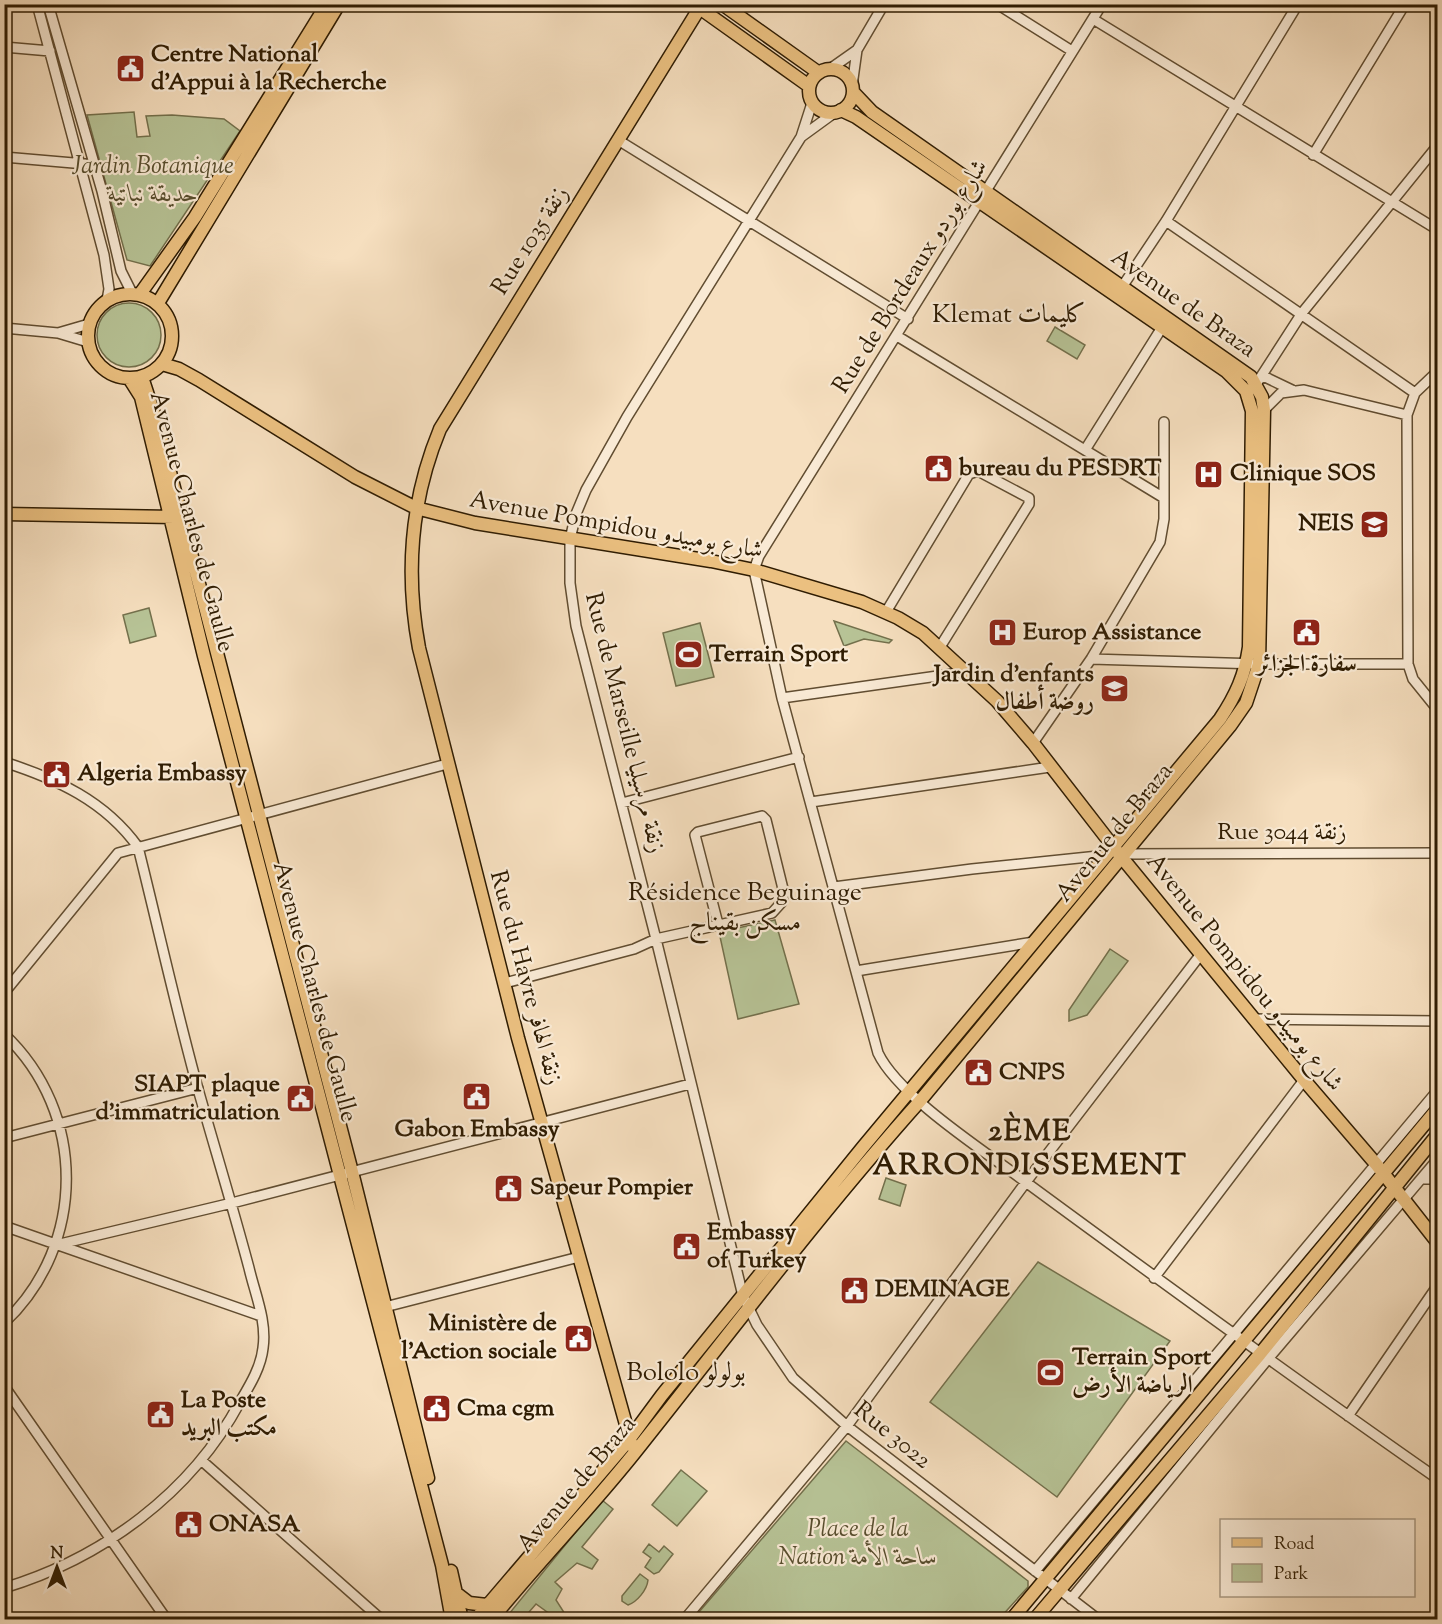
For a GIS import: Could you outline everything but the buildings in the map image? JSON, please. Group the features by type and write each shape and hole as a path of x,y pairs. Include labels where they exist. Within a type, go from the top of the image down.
{"main road":[{"path":"136,294 195,217 327,4"},
{"path":"158,303 339,4"},
{"path":"698,6 809,86 812,103 822,111 838,111 847,106 853,89 844,74 824,71 722,4"},
{"name":"Rue 1035 زنقة","path":"416,508 419,489 440,429 698,6"},
{"path":"809,86 824,71"},
{"name":"Avenue de Braza","path":"491,1620 602,1481 920,1101 1118,853 1220,719 1238,691 1246,663 1252,411 1248,396 1242,386 1226,371 1161,329 872,112 853,89"},
{"name":"Avenue de Braza","path":"632,1446 743,1296 1034,942 1118,853 1230,726 1246,703 1260,664 1264,410 1260,381 984,196 856,117 838,111"},
{"path":"171,348 162,364 142,377 117,376 102,368 91,354 88,342 89,324 93,314 107,300 119,295 136,294 158,303 171,325 171,348 179,369"},
{"name":"Avenue Pompidou شارع بومبيدو","path":"162,364 179,369 355,477 416,508 475,523 754,570 862,602 886,612 923,633 966,672 1033,743 1118,853 1379,1168 1437,1243"},
{"name":"Avenue Charles de Gaulle","path":"142,377 182,518 252,816"},
{"name":"Avenue Charles de Gaulle","path":"129,378 141,397 168,518 252,816 346,1173 442,1564 452,1620"},
{"name":"Rue du Havre زنقة الهافر","path":"416,508 411,577 414,625 447,764 542,1124 632,1446"},
{"path":"4,514 182,518"},
{"path":"1011,1620 1046,1581 1237,1337 1379,1168 1437,1108"},
{"path":"1034,1620 1264,1356 1392,1187 1437,1134"},
{"name":"Avenue Charles de Gaulle","path":"380,1309 462,1620"},
{"name":"Avenue de Braza","path":"475,1620 602,1481"},
{"path":"456,1593 476,1605 487,1605"}],"street":[{"path":"37,4 104,255 109,289 107,300"},
{"path":"48,4 121,271 136,294"},
{"path":"853,89 857,50 884,4"},
{"path":"997,4 1072,51"},
{"name":"Rue de Bordeaux شارع بوردو","path":"754,570 759,556 1102,4"},
{"path":"1122,287 1166,221 1298,4"},
{"path":"1313,155 1405,4"},
{"path":"1093,19 1437,230"},
{"path":"4,47 50,51"},
{"path":"824,71 857,50"},
{"name":"Rue de Marseille زنقة مرسيليا","path":"743,1296 735,1255 576,626 570,583 570,539 576,513 586,490 627,417 751,221 801,137 812,103"},
{"name":"Rue de Marseille زنقة مرسيليا","path":"801,137 838,111"},
{"path":"618,140 908,319"},
{"path":"1248,396 1260,381 1285,336 1302,313 1437,145"},
{"path":"4,157 93,164"},
{"path":"1166,221 1302,313 1414,393"},
{"path":"58,333 89,324"},
{"path":"4,328 58,333 88,342"},
{"path":"1085,450 1161,329"},
{"path":"897,336 1164,498"},
{"path":"1437,371 1414,393 1407,415 1408,664 1413,679 1437,710"},
{"path":"1260,381 1292,390"},
{"path":"1264,410 1281,393 1304,390 1407,415"},
{"path":"1033,743 1091,659 1160,542 1164,498 1164,422"},
{"path":"886,612 969,474 978,471 1029,498 1029,504 940,647"},
{"path":"754,570 782,698 878,1053 883,1064 909,1094 1154,1278 1437,1479"},
{"path":"1091,659 1260,664 1408,664"},
{"path":"782,698 966,672"},
{"path":"622,803 799,756"},
{"path":"4,762 63,784 93,801 117,821 138,847 198,1088 232,1203 264,1330 260,1363 229,1424 201,1460 151,1510 113,1539 45,1576 4,1588"},
{"path":"4,993 118,853 447,764"},
{"path":"811,802 1050,767"},
{"path":"505,983 634,949 656,939 772,913 782,902 784,893 766,820 762,816 698,832 695,835 718,924"},
{"name":"Rue 3044 زنقة","path":"834,887 1118,853 1437,853"},
{"path":"856,971 1034,942"},
{"path":"684,1620 847,1426 1026,1182 1201,954"},
{"path":"1255,1019 1437,1021"},
{"path":"4,1034 37,1074 60,1124 66,1154 67,1187 63,1219 56,1245 37,1283 4,1323"},
{"path":"1154,1278 1304,1080"},
{"path":"56,1245 232,1203 690,1084"},
{"path":"4,1138 198,1088"},
{"path":"1379,1168 1437,1090"},
{"path":"1071,1599 1264,1356 1422,1179 1437,1159"},
{"path":"1422,1179 1437,1179"},
{"path":"4,1226 261,1316"},
{"path":"380,1309 579,1257"},
{"path":"1348,1416 1437,1285"},
{"name":"Rue 3022","path":"743,1296 748,1308 793,1378 847,1426 1099,1620"},
{"path":"1035,1571 1237,1337"},
{"path":"4,1386 113,1539 167,1620"},
{"path":"201,1460 382,1620"}],"green space":[{"name":"Jardin Botanique حديقة نباتية","path":"134,112 137,137 150,136 146,116 172,115 224,119 240,131 150,266 127,260 87,115"},
{"path":"129,303 152,312 161,335 152,358 129,367 106,358 97,335 106,312"},
{"path":"1055,327 1085,345 1077,359 1047,341"},
{"path":"149,608 156,636 130,643 123,615"},
{"path":"834,621 892,640 889,643 864,639 844,646"},
{"name":"Terrain Sport","path":"700,623 714,677 676,686 663,633"},
{"path":"775,920 799,1004 738,1019 719,932"},
{"path":"1110,949 1128,961 1087,1015 1069,1021 1069,1010"},
{"path":"886,1178 906,1185 900,1206 879,1199"},
{"name":"Terrain Sport الرياضة الأرض","path":"1038,1262 1170,1341 1057,1497 930,1402"},
{"name":"Place de la Nation ساحة الأمة","path":"846,1441 1028,1581 1028,1587 999,1619 693,1619"},
{"path":"681,1470 707,1491 677,1526 652,1505"},
{"path":"602,1500 613,1509 582,1547 598,1560 592,1569 577,1563 555,1582 562,1589 556,1600 565,1614 557,1619 536,1604 523,1619 504,1620"},
{"path":"649,1544 659,1552 664,1546 673,1554 659,1572 654,1574 645,1567 651,1558 643,1552"},
{"path":"640,1574 648,1580 646,1588 635,1601 628,1605 622,1601 622,1596"}],"place":[{"name":"Centre National d'Appui à la Recherche","path":"130,69"},
{"name":"bureau du PESDRT","path":"938,469"},
{"name":"Clinique SOS","path":"1209,474"},
{"name":"NEIS","path":"1375,524"},
{"name":"سفارة الجزائر","path":"1307,632"},
{"name":"Europ Assistance","path":"1002,633"},
{"name":"Terrain Sport","path":"688,655"},
{"name":"Jardin d'enfants روضة أطفال","path":"1115,689"},
{"name":"Algeria Embassy","path":"56,774"},
{"name":"CNPS","path":"978,1073"},
{"name":"Gabon Embassy","path":"477,1097"},
{"name":"SIAPT plaque d'immatriculation","path":"301,1099"},
{"name":"Sapeur Pompier","path":"509,1188"},
{"name":"Embassy of Turkey","path":"686,1247"},
{"name":"DEMINAGE","path":"854,1290"},
{"name":"Ministère de l'Action sociale","path":"578,1338"},
{"name":"Terrain Sport الرياضة الأرض","path":"1051,1372"},
{"name":"Cma cgm","path":"436,1409"},
{"name":"La Poste مكتب البريد","path":"160,1415"},
{"name":"ONASA","path":"188,1525"}],"district":[{"name":"Klemat كليمات","path":"1009,315"},
{"name":"Résidence Beguinage مسكن بقيناج","path":"745,908"},
{"name":"2ÈME ARRONDISSEMENT","path":"1030,1149"},
{"name":"Bololo بولولو","path":"686,1373"}]}
